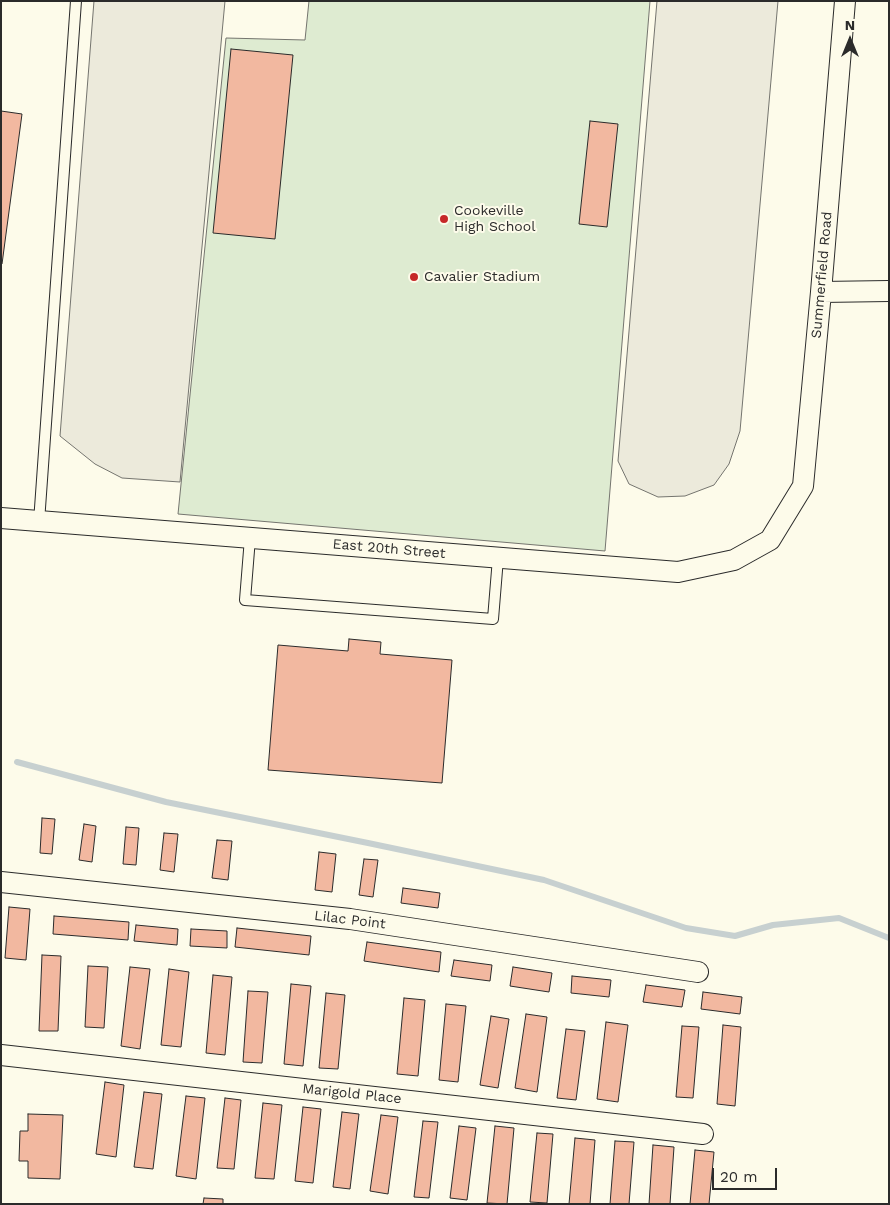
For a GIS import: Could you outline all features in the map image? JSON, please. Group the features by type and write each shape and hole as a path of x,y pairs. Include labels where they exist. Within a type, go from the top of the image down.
{"street":[{"name":"Summerfield Road","path":"770,540 802,486 821,292 845,1"},
{"path":"821,292 889,291"},
{"name":"East 20th Street","path":"1,518 678,572 734,560 770,540"},
{"name":"Lilac Point","path":"1,882 350,919 698,972"},
{"name":"Marigold Place","path":"1,1055 703,1134"}],"lane":[{"path":"39,522 54,282 76,1"},
{"path":"250,538 245,600 493,619 498,558"}],"green space":[{"name":"Cavalier Stadium","path":"309,1 650,1 605,551 178,514 226,38 305,40"}],"shaded area":[{"path":"94,1 225,1 180,482 122,478 95,464 60,436"},
{"path":"657,1 778,1 740,431 729,464 714,485 685,496 658,497 629,484 618,461"}],"building":[{"path":"231,49 293,55 275,239 213,233"},
{"path":"1,111 22,114 2,264 1,264"},
{"path":"590,121 618,124 607,227 579,224"},
{"path":"349,639 381,642 380,654 452,660 442,783 268,770 278,645 348,651"},
{"path":"42,818 55,819 52,854 40,853"},
{"path":"84,824 96,826 92,862 79,860"},
{"path":"126,827 139,828 136,865 123,864"},
{"path":"164,833 178,834 174,872 160,870"},
{"path":"217,840 232,841 228,880 212,878"},
{"path":"319,852 336,854 332,892 315,890"},
{"path":"364,859 378,860 373,897 359,895"},
{"path":"403,888 440,893 438,908 401,903"},
{"path":"9,907 30,909 26,960 5,958"},
{"path":"54,916 129,922 128,940 53,934"},
{"path":"136,925 178,929 177,945 134,941"},
{"path":"237,928 311,936 309,955 235,947"},
{"path":"191,929 227,931 227,948 190,946"},
{"path":"367,942 441,952 439,972 364,961"},
{"path":"42,955 61,956 58,1031 39,1031"},
{"path":"454,960 492,965 490,981 451,976"},
{"path":"88,966 108,967 104,1028 85,1027"},
{"path":"130,967 150,969 140,1049 121,1046"},
{"path":"513,967 552,973 549,992 510,986"},
{"path":"169,969 189,972 181,1047 161,1045"},
{"path":"213,975 232,977 225,1055 206,1053"},
{"path":"572,976 611,980 609,997 571,993"},
{"path":"291,984 311,986 303,1066 284,1064"},
{"path":"646,985 685,990 682,1007 643,1002"},
{"path":"248,991 268,992 262,1063 243,1062"},
{"path":"703,992 742,997 740,1014 701,1009"},
{"path":"326,993 345,995 338,1069 319,1068"},
{"path":"404,998 425,1000 418,1076 397,1074"},
{"path":"446,1004 466,1006 458,1082 439,1080"},
{"path":"526,1014 547,1017 537,1092 515,1088"},
{"path":"491,1016 509,1019 498,1088 480,1085"},
{"path":"606,1022 628,1025 618,1102 597,1099"},
{"path":"723,1025 741,1027 735,1106 717,1104"},
{"path":"682,1026 699,1027 693,1098 676,1097"},
{"path":"566,1029 585,1031 576,1100 557,1098"},
{"path":"105,1082 124,1085 116,1157 96,1154"},
{"path":"144,1092 162,1094 153,1169 134,1167"},
{"path":"186,1096 205,1098 196,1179 176,1176"},
{"path":"225,1098 241,1100 234,1169 217,1168"},
{"path":"263,1103 282,1105 274,1179 255,1178"},
{"path":"303,1107 321,1109 313,1183 295,1181"},
{"path":"342,1112 359,1114 350,1189 333,1187"},
{"path":"28,1114 63,1115 60,1179 28,1178 28,1161 19,1161 20,1131 28,1131"},
{"path":"381,1115 398,1117 388,1194 370,1191"},
{"path":"423,1121 438,1122 429,1198 414,1197"},
{"path":"459,1126 476,1128 467,1200 450,1198"},
{"path":"495,1126 514,1128 507,1204 487,1203"},
{"path":"537,1133 553,1134 547,1203 530,1202"},
{"path":"575,1138 595,1140 590,1204 569,1204"},
{"path":"615,1141 634,1142 629,1204 610,1204"},
{"path":"653,1145 674,1147 670,1204 649,1204"},
{"path":"695,1150 714,1152 709,1204 690,1204"},
{"path":"204,1198 223,1199 223,1204 203,1204"}],"waterway":[{"path":"17,762 166,802 544,880 686,928 735,936 773,925 839,918 889,938"}],"place":[{"name":"Cookeville High School","path":"444,219"},
{"name":"Cavalier Stadium","path":"414,277"}]}
